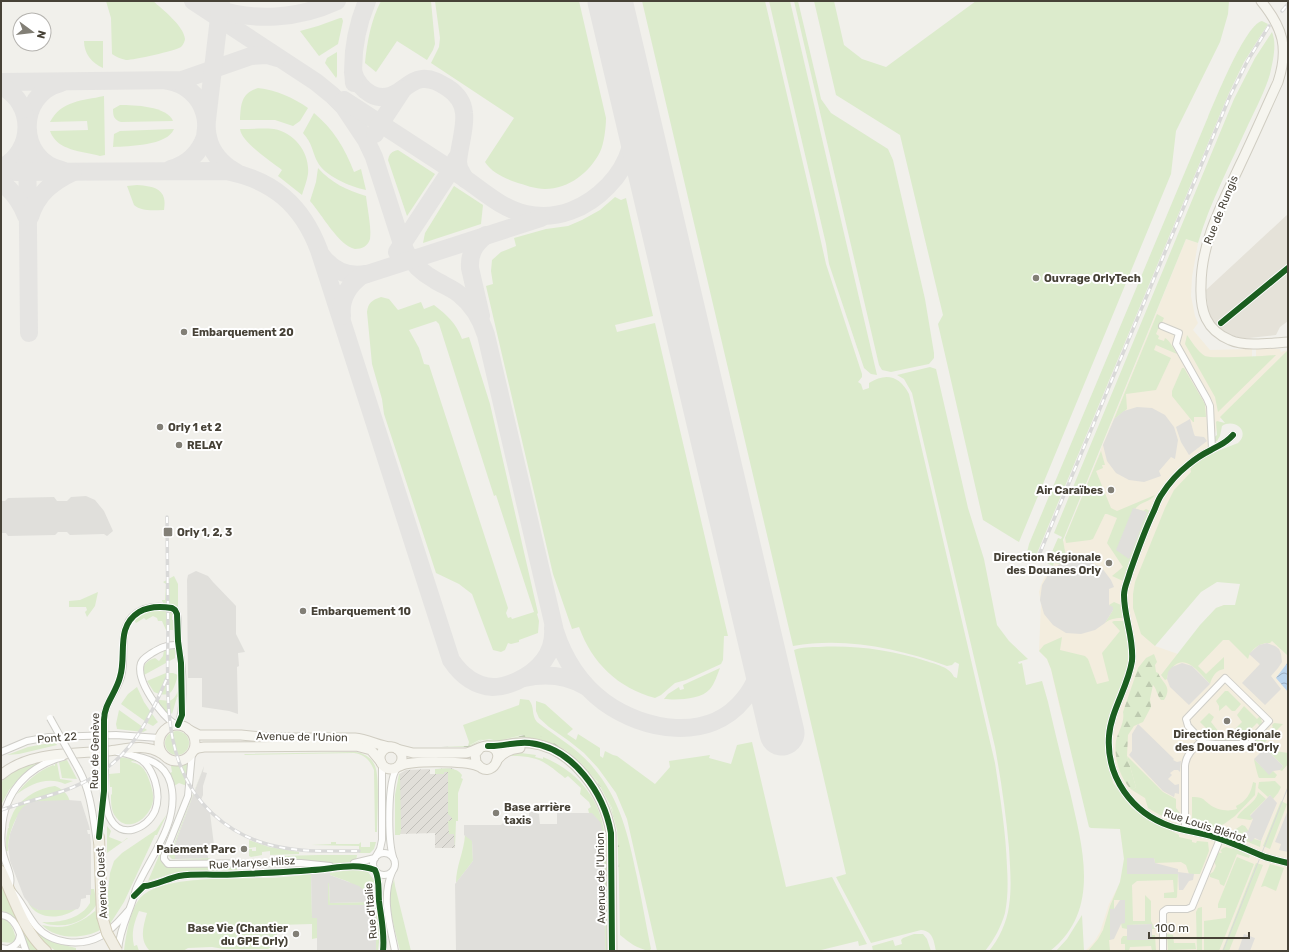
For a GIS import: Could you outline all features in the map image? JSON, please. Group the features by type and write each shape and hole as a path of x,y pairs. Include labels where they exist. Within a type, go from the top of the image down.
{"main road":[{"name":"Avenue Ouest","path":"99,837 102,916 107,934 117,951"},
{"path":"1,871 26,926 38,943 46,951"}],"street":[{"name":"Rue de Rungis","path":"1261,1 1272,14 1278,25 1286,56 1278,82 1210,232 1205,250 1201,279 1201,298 1205,318 1214,330 1222,336 1235,342 1288,342"},
{"path":"1221,322 1288,268"},
{"path":"1162,326 1179,333 1176,344 1208,398 1210,406 1212,449"},
{"name":"Rue Louis Blériot","path":"1233,435 1226,443 1200,455 1184,468 1162,494 1135,557 1124,595 1133,650 1125,686 1114,713 1109,735 1109,750 1116,779 1132,803 1144,813 1157,821 1220,839 1265,857 1288,863"},
{"name":"Rue de Genève","path":"99,837 104,791 104,720 107,705 118,685 122,671 122,645 126,626 130,619 146,608 172,608 176,612 181,663 182,699 182,715 177,725"},
{"path":"175,646 164,647 155,651 142,660 140,668 141,675 151,698 168,720 177,725"},
{"path":"1225,678 1270,721 1252,739 1252,745 1205,743 1202,740 1188,726 1186,719 1225,678"},
{"path":"50,718 84,780 91,807 99,856"},
{"path":"162,754 159,746 159,738 167,728 177,725"},
{"name":"Avenue de l'Union","path":"177,725 185,727 199,735 241,735 270,738 364,738 383,746 413,753 471,753 484,747 525,742 545,747 559,754 570,762 590,784 603,805 609,824 611,833 612,951"},
{"path":"189,730 194,738 193,752"},
{"name":"Pont 22","path":"1,752 35,739 49,737 116,735 159,738"},
{"path":"1185,830 1186,760 1189,753 1202,740"},
{"name":"Avenue de l'Union","path":"1,775 13,766 42,757 66,752 108,751 134,747 154,750 169,760 178,762 186,759 198,748 204,747 356,746 371,750 381,763 390,770 413,762 472,763 481,768 489,769 496,764 497,760 504,753 513,749 524,748 549,754 566,764 590,784"},
{"path":"478,766 475,754 484,747 491,747 496,752 497,760"},
{"path":"381,763 380,756 382,752 386,749 394,748 401,753 402,758 398,767"},
{"path":"108,751 152,760 161,766 166,771 172,786 173,804 168,823 136,889 122,930 117,951"},
{"path":"86,752 58,758 42,765 24,778 10,795 4,814 1,841 2,852 10,878 11,884 9,888 19,899 37,927 48,935 63,941 77,942 94,939 112,929 128,911"},
{"name":"Rue Maryse Hilsz","path":"193,752 188,796 164,856 164,859 168,864 300,863 364,866 375,870"},
{"path":"104,791 109,814 113,822 118,827 128,831 134,830 148,821 155,811 157,804 157,786 150,769 135,756"},
{"name":"Rue d'Italie","path":"381,763 382,840 380,849 373,864 379,878 379,902 384,930 383,951"},
{"name":"Rue d'Italie","path":"395,951 386,900 386,889 395,865 390,841 390,793 391,781 398,767"},
{"path":"1163,951 1163,912 1167,909 1187,909 1192,907 1220,839"},
{"path":"376,857 385,852 393,857"},
{"name":"Rue Maryse Hilsz","path":"134,896 144,886 147,887 178,876 269,873 350,866 376,857"},
{"name":"Rue d'Italie","path":"375,870 383,874 392,872"},
{"path":"1,915 10,918 14,922 26,951"},
{"path":"4,949 15,946 18,943 20,935"},
{"path":"4,949 20,951"}],"shaded area":[{"path":"1288,214 1288,321 1280,327 1276,335 1241,338 1231,335 1219,328 1210,316 1206,290"},
{"path":"1186,239 1198,243 1192,277 1191,296 1198,323 1193,330 1210,350 1252,349 1252,357 1256,357 1256,349 1280,349 1281,352 1288,350 1220,419 1205,463 1155,646 1178,654 1216,608 1224,605 1235,606 1288,656 1288,951 1085,951 1094,942 1100,932 1109,904 1119,885 1123,872 1124,857 1120,829 1061,713 1051,669 1047,659 1039,651 1041,604 1039,592 1041,585 1045,576 1053,567"},
{"path":"1137,407 1152,408 1165,415 1174,427 1178,440 1175,459 1171,457 1159,471 1161,476 1144,482 1129,480 1116,473 1107,461 1103,445 1114,419 1124,411"},
{"path":"1190,419 1195,436 1204,437 1207,441 1189,455 1181,442 1176,427"},
{"path":"86,496 95,500 104,511 113,531 107,536 104,534 70,535 67,532 58,532 55,535 8,536 6,533 1,533 1,501 5,501 8,498 54,497 57,501 67,501 71,497"},
{"path":"1133,508 1147,512 1129,559 1116,550"},
{"path":"1074,559 1089,561 1102,568 1111,580 1114,587 1109,589 1109,605 1113,607 1113,610 1105,623 1095,630 1081,634 1066,633 1053,625 1044,614 1040,600 1042,585 1049,573 1061,563"},
{"path":"196,571 208,576 236,606 236,634 245,652 238,653 238,714 229,711 202,707 202,678 188,678 187,580 188,575"},
{"path":"1267,643 1279,649 1282,662 1271,676 1281,689 1265,705 1242,683 1260,664 1249,654 1259,645"},
{"path":"1182,663 1192,666 1210,684 1189,705 1170,687 1167,679 1168,672 1172,667"},
{"path":"1138,724 1174,759 1173,760 1177,762 1181,761 1180,772 1178,770 1174,770 1170,773 1172,775 1168,779 1175,785 1179,784 1179,794 1175,793 1174,797 1163,791 1129,755 1132,751 1132,734"},
{"path":"1265,748 1283,766 1280,770 1273,771 1269,775 1254,759"},
{"path":"204,766 203,772 207,773 203,786 203,795 200,802 210,813 214,845 209,852 204,850 203,852 208,856 208,858 175,859 175,844"},
{"path":"430,769 430,774 435,774 435,769 454,769 455,848 435,848 435,833 400,834 399,774 406,770"},
{"path":"1270,795 1277,803 1261,841 1255,838 1251,842 1244,832 1248,831 1253,819 1250,816"},
{"path":"68,800 81,801 90,830 87,830 88,834 90,834 91,843 91,895 86,895 86,898 81,899 78,909 38,910 31,906 24,897 10,861 8,846 10,834 18,814 22,808 30,802"},
{"path":"1288,810 1288,852 1279,850 1281,844 1275,842"},
{"name":"Base arrière taxis","path":"529,811 539,814 540,824 557,824 557,813 592,813 601,823 604,840 605,951 456,951 455,884 473,861 472,841 464,835 464,825 501,825 504,822 529,822"},
{"path":"1127,858 1154,858 1155,863 1178,869 1178,874 1127,874"},
{"path":"1178,872 1194,874 1193,880 1189,881 1183,890 1179,890"},
{"path":"330,873 330,875 359,886 366,892 369,902 330,903 328,883 328,905 371,905 371,914 376,914 376,951 317,951 317,918 312,918 311,874"},
{"path":"1120,900 1125,900 1125,923 1121,924 1114,939 1110,940 1110,909 1114,909"},
{"path":"1152,924 1152,940 1127,940 1127,925"},
{"path":"1244,934 1255,938 1250,951 1238,951"}],"green space":[{"path":"106,1 153,1 177,23 184,34 185,39 183,44 181,47 171,51 137,59 126,60 115,56 112,54 111,18"},
{"path":"381,1 431,1 435,44 427,60 397,41 376,72 365,63 370,31"},
{"path":"435,1 579,1 606,118 606,126 600,152 591,166 578,178 562,186 541,189 526,186 507,179 494,172 488,166 485,162 514,118 431,63 439,47 440,38"},
{"path":"642,1 765,1 826,264 862,374 862,377 858,382 861,384 863,390 869,388 869,383 875,380 887,377 892,378 901,383 909,394 995,763 1001,802 1008,884 1007,902 1005,913 999,928 985,951 936,951 934,940 930,934 921,930 871,943 836,877 846,874 794,650 806,647 846,647 886,651 913,657 946,668 954,677 957,678 959,664 955,662 952,665 947,666 890,649 871,646 832,643 793,646"},
{"path":"769,1 790,1 877,375 871,374 864,368 829,264 826,244"},
{"path":"794,1 798,1 821,99 831,113 888,149 893,160 925,299 934,353 934,358 929,364 891,372 882,370 879,365"},
{"path":"814,1 834,1 844,45 862,59 886,67 976,1 1229,1 1228,14 1220,42 1176,131 1171,174 1019,542 983,520 938,324 943,315 900,135 836,95"},
{"path":"342,18 343,21 338,44 319,56 300,31"},
{"path":"1262,21 1268,24 1244,62 1229,93 1035,558 1027,552 1029,544 1208,117 1240,48 1255,26"},
{"path":"1272,32 1274,53 1266,87 1228,168 1198,243 1186,239 1063,540 1066,557 1073,560 1060,564 1054,563 1053,566 1047,563 1058,538 1061,539 1062,537 1054,533 1234,99 1255,58"},
{"path":"84,41 103,41 103,68 95,64 89,58 85,50"},
{"path":"337,52 336,78 325,63 327,58"},
{"path":"258,88 284,95 308,108 300,121 293,126 275,120 240,120 242,104 245,96 252,90"},
{"path":"104,96 105,155 100,156 71,149 58,143 53,138 50,131 88,130 87,121 50,122 60,109 73,103"},
{"path":"120,105 133,105 157,109 170,116 173,121 121,122 115,119 113,111 113,109"},
{"path":"314,113 333,132 347,155 354,172 361,169 366,190 338,180 320,166 303,133"},
{"path":"174,129 170,135 156,142 113,147 114,134 120,131"},
{"path":"240,129 274,129 282,131 295,139 304,152 308,166 308,177 302,195 278,176 282,170 251,146"},
{"path":"398,150 435,174 407,216 388,160 391,153"},
{"path":"318,168 328,178 340,185 366,196 370,224 370,239 368,244 364,247 355,249 349,247 343,242 310,201 316,182"},
{"path":"127,186 149,186 162,193 165,203 164,210 144,210 134,205"},
{"path":"454,186 483,205 481,224 423,243 425,233"},
{"path":"615,197 621,200 626,198 653,316 615,325 617,332 655,323 728,636 724,636 723,660 721,664 686,680 675,683 655,698 642,694 618,681 599,663 591,652 579,627 572,629 553,574 486,286 493,284 491,271 492,260 501,252 516,246 514,238 546,229 568,226 600,210"},
{"path":"381,297 389,299 398,310 421,302 424,309 434,305 451,320 462,339 469,337 490,404 539,621 538,633 519,640 519,642 511,644 508,643 505,650 501,652 493,650 472,594 459,584 436,573 384,414 382,399 372,364 367,312 369,304","holes":["436,321 439,324 494,496 496,495 534,612 512,619 511,617 508,618 506,613 508,608 429,365 424,364 419,348 409,330"]},
{"path":"1157,314 1164,318 1156,334 1159,336 1158,339 1164,341 1165,338 1177,354 1156,345 1154,350 1171,358 1156,390 1126,394 1127,409 1114,419"},
{"path":"1187,335 1202,354 1209,357 1250,357 1276,355 1218,412 1215,397 1185,344"},
{"path":"1288,350 1288,656 1272,641 1253,649 1248,659 1229,640 1223,640 1198,666 1206,674 1224,657 1224,669 1215,674 1210,684 1199,672 1185,663 1175,665 1165,680 1161,675 1200,625 1216,608 1224,605 1235,605 1240,584 1217,582 1201,592 1155,646 1141,634 1133,608 1135,582 1165,508 1174,490 1191,472 1190,467 1205,456 1238,443 1242,438 1242,430 1239,427 1236,425 1227,424 1222,426 1220,436 1217,441 1214,442 1213,438 1217,435 1216,422 1225,423 1220,417"},
{"path":"930,367 936,369 968,508 984,559 997,625 1009,641 1028,659 1018,662 1019,664 1022,663 1026,685 1042,681 1079,834 1083,855 1084,876 1082,897 1077,916 1066,935 1050,951 989,951 999,936 1004,924 1010,899 1009,848 999,772 995,747 912,393 904,379 897,375"},
{"path":"1182,368 1184,368 1205,404 1206,417 1194,417 1194,422 1172,396 1172,391"},
{"path":"1101,451 1105,465 1102,465 1103,468 1096,471 1111,508 1117,511 1155,495 1135,509 1143,511 1146,509 1150,511 1123,581 1112,576 1123,567 1107,543 1117,518 1105,514 1093,539 1066,543 1065,538"},
{"path":"174,576 178,584 178,607 164,604 162,601 165,600 166,584 163,582"},
{"path":"98,592 95,606 87,617 85,612 87,610 86,607 69,607 69,601 80,600"},
{"path":"1114,602 1121,605 1124,618 1112,619 1105,623 1113,610 1109,605"},
{"path":"155,610 169,611 175,615 172,615 172,620 175,619 175,630 166,630 162,621 158,621 157,618 153,616 146,620 144,618 136,623 134,620 144,613"},
{"path":"1124,621 1129,648 1127,672 1110,716 1106,737 1106,750 1113,783 1132,808 1160,826 1179,835 1179,837 1192,840 1192,842 1196,843 1197,841 1208,842 1209,851 1200,874 1189,874 1186,865 1181,862 1155,863 1154,858 1127,858 1128,874 1178,874 1177,897 1164,898 1164,893 1174,892 1173,880 1137,881 1132,885 1133,921 1145,921 1145,895 1151,901 1151,921 1155,929 1152,929 1152,924 1127,925 1127,929 1122,928 1121,923 1125,923 1125,900 1114,900 1114,909 1110,910 1110,951 1088,951 1103,930 1110,906 1120,882 1124,859 1120,829 1089,827 1051,669 1047,659 1039,651 1044,645 1062,637 1060,650 1085,656 1088,659 1097,684 1109,681 1102,653 1120,631 1112,622"},
{"path":"175,649 175,658 144,675 144,666 149,660 155,658 159,661 163,656 164,650"},
{"path":"1154,654 1157,662 1155,665 1156,672 1166,685 1167,691 1164,700 1161,700 1153,685 1150,699 1151,707 1143,722 1134,726 1128,735 1127,756 1136,787 1132,790 1124,781 1121,774 1115,747 1122,723 1123,712 1138,668 1146,658"},
{"path":"720,668 713,684 706,693 688,698 664,699 668,694 679,687 680,690 684,689 683,685"},
{"path":"166,673 178,675 173,689 165,695 154,692 147,681"},
{"path":"137,687 144,702 158,722 153,726 121,704 128,694"},
{"path":"179,689 180,697 177,697 172,714 167,714 156,700 172,700"},
{"path":"1225,691 1228,691 1241,704 1235,711 1232,711 1226,705 1219,711 1219,706 1216,701"},
{"path":"520,699 529,700 537,722 573,748 592,766 602,779 617,805 626,832 639,886 651,949 649,951 633,945 620,935 618,835 612,808 598,782 582,764 567,751 547,740 533,735 522,735 498,741 489,739 479,740 468,746 469,742 463,725 519,705"},
{"path":"536,701 545,704 573,729 567,734 576,740 578,734 600,748 600,756 603,758 605,751 617,756 655,784 670,767 669,761 710,755 709,758 731,764 737,745 752,742 786,887 832,877 867,944 859,946 858,941 817,951 657,951 627,819 616,793 598,768 584,753 539,718 536,711"},
{"path":"1244,706 1257,719 1260,716 1262,722 1260,726 1257,723 1249,731 1252,734 1245,740 1216,741 1215,737 1200,722 1209,713 1214,717 1211,722 1219,732 1227,737 1242,722 1237,715"},
{"path":"119,710 147,730 143,732 117,729 116,724"},
{"path":"1274,723 1283,724 1259,748 1255,744 1255,741 1257,738 1260,741 1273,727 1272,725"},
{"path":"177,731 186,734 189,743 186,752 177,755 168,752 165,743 168,734"},
{"path":"529,734 547,739 563,749 583,765 592,775 600,786 609,803 593,777 577,761 563,750 542,740 522,737 498,742 482,740 469,747 441,747 468,746 483,739 498,741"},
{"path":"1269,741 1275,751 1288,753 1288,764 1282,771 1280,770 1283,766 1265,748 1261,751"},
{"path":"55,742 57,745 19,754 7,755 28,747"},
{"path":"356,752 362,753 370,758 377,771 377,832 375,832 374,770 369,760 364,756 354,753 244,755 245,754"},
{"path":"521,753 536,755 535,757 543,759 543,757 555,762 584,786 597,806 606,842 607,951 599,951 592,813 589,813 588,809 591,807 589,802 580,794 581,788 568,776 565,778 541,761 529,757 511,755"},
{"path":"1127,756 1163,792 1176,799 1176,808 1180,813 1177,819 1174,820 1160,815 1148,808 1145,798 1132,790 1136,787"},
{"path":"120,757 131,759 137,762 131,762 142,767 148,777 153,792 153,801 148,813 138,822 132,824 120,822 112,809 112,787 110,787 109,774 120,773"},
{"path":"1254,759 1269,774 1273,771 1277,775 1275,778 1259,778"},
{"path":"42,760 43,761 22,775 9,790 1,805 1,787 5,777 14,770"},
{"path":"67,760 77,779 62,778 59,762"},
{"path":"57,763 60,779 73,781 65,784 52,781 40,782 33,784 17,794 24,785 42,770 53,765 55,766"},
{"path":"189,763 187,786 179,783 174,786 170,773 172,772 171,766 182,766"},
{"path":"204,766 175,844 175,859 208,858 214,860 172,859 169,856"},
{"path":"435,769 453,769 457,770 462,775 461,778 463,779 458,793 458,821 456,821 455,848 454,834 449,834 448,821 452,820 452,818 448,814 448,772 444,772 444,774 435,774"},
{"path":"399,774 401,830 400,835 395,835 395,795"},
{"path":"1275,781 1281,787 1273,799 1270,795 1268,797 1258,788 1259,782"},
{"path":"1253,782 1256,783 1255,795 1235,816 1224,824 1214,828 1196,824 1192,821 1192,797 1202,798 1212,806 1219,809 1234,810 1237,809 1236,806 1243,802 1248,796"},
{"path":"55,786 65,792 70,802 22,809 12,829 8,851 6,851 6,838 9,823 16,808 25,798 36,791"},
{"path":"1258,792 1266,799 1250,815 1253,819 1237,818 1242,811 1252,803"},
{"path":"1281,801 1287,804 1270,849 1263,846"},
{"path":"609,803 616,821 618,834 619,874 617,829"},
{"path":"167,814 157,835 155,835 124,902 110,924 107,901 110,873 114,861 122,853 156,830"},
{"path":"1242,825 1245,826 1254,839 1261,841 1260,847 1236,837 1233,831"},
{"path":"107,826 111,831 109,837 122,842 128,838 107,853"},
{"path":"465,835 472,840 473,861 456,883 457,871"},
{"path":"249,840 269,847 299,852 299,854 270,855 270,851 262,852 262,855 251,857 249,856 249,849 256,851 256,847 249,848"},
{"path":"331,842 336,842 336,844 359,844 361,842 361,847 370,847 370,842 376,842 374,849 370,853 359,853 359,846 311,845 331,844"},
{"path":"1226,847 1233,848 1250,855 1249,858 1237,854 1224,886 1220,884 1219,880 1210,877 1210,874 1216,866 1214,861 1218,852 1221,853 1222,852 1220,851"},
{"path":"160,853 162,854 163,863 168,867 237,867 237,870 178,872 148,881"},
{"path":"357,855 356,861 338,864 281,859 281,856"},
{"path":"1237,857 1254,864 1219,951 1204,951 1204,921 1226,918 1226,908 1218,908 1218,904"},
{"path":"1256,863 1263,865 1229,951 1222,951"},
{"path":"1270,864 1284,868 1276,891 1265,886 1261,887"},
{"path":"356,869 368,872 374,880 375,903 380,934 378,951 376,951 376,914 328,905 328,883 330,903 369,902 349,882 330,875 330,873"},
{"path":"311,874 312,917 317,917 317,938 312,939 312,924 277,925 277,944 268,949 224,949 212,947 188,948 183,951 150,951 143,938 143,928 147,913 139,911 134,924 133,937 134,946 137,945 139,951 124,951 127,930 137,903 140,898 150,891 163,885 198,880 275,878"},
{"path":"394,879 411,951 400,951 394,926 390,893 391,885"},
{"path":"1,884 2,886 4,885 40,951 28,949 22,931 16,920 7,913 1,911"},
{"path":"91,889 94,889 97,904 84,918 67,925 51,925 42,922 62,921 81,913 90,903"},
{"path":"28,902 38,910 76,909 63,915 49,916 37,912"},
{"path":"1202,907 1202,951 1197,951 1196,912 1198,908"},
{"path":"95,908 100,930 93,933 78,936 62,936 48,930 42,925 57,927 77,923 95,911"},
{"path":"1082,915 1084,951 1056,951 1067,939"},
{"path":"1,918 11,925 16,938 14,943 1,942"},
{"path":"32,926 60,942 60,944 76,948 76,951 56,951 46,944"},
{"path":"914,934 923,934 927,939 931,951 873,951 872,946 893,940 895,946 902,944 901,940 903,938"},
{"path":"1167,934 1173,935 1174,943 1195,943 1196,949 1168,951"},
{"path":"1152,935 1155,935 1156,951 1152,951 1151,946 1130,947 1129,951 1125,951 1125,944 1121,944 1121,939 1123,936 1127,936 1127,940 1152,940"}],"water":[{"path":"1288,662 1288,692 1276,678"}],"taxiway":[{"path":"193,1 316,82 344,107 366,140 374,157 402,244 408,255 424,273 464,298 482,323 555,631 568,661 587,687 604,702 620,712 638,720 676,728 695,727 713,722 730,713 744,699 754,683 759,671 761,658 761,647 758,631"},
{"path":"171,169 192,158 200,148 205,137 221,1"},
{"path":"214,8 260,17 291,15 307,12 337,1"},
{"path":"354,83 353,62 355,41 367,1"},
{"path":"1,82 182,80 251,56 267,55 277,58"},
{"path":"353,72 360,85 371,94 377,96 391,96 412,82 422,79 436,81 454,93 461,102 464,113 464,124 458,162 459,168 465,179"},
{"path":"168,81 174,82 186,88 199,100 205,115 209,143 214,153 226,166 236,172"},
{"path":"61,83 46,90 36,100 30,113 28,127 30,141 37,154 47,164 62,170"},
{"path":"1,86 12,94 20,104 25,115 26,127 25,139 20,150 12,160 1,168"},
{"path":"375,134 403,89"},
{"path":"344,100 464,178 501,204 517,212 538,216 549,216 571,211 591,201 616,177 622,168 631,147 635,125 634,102"},
{"path":"27,126 29,333"},
{"path":"397,252 451,170 456,159"},
{"path":"1,172 226,171 243,175 258,181 272,188 284,197 304,220 319,250 451,660 464,675 474,682 493,687 508,684 525,677 544,660 551,645 553,628"},
{"path":"30,217 41,195 58,180 73,172"},
{"path":"1,182 10,190 22,206 26,216"},
{"path":"342,316 342,304 346,293 352,284 361,276 541,218"},
{"path":"481,316 470,263 474,249 486,235"},
{"path":"322,256 331,266 341,272 353,275 366,274"},
{"path":"524,678 532,676 556,676 571,679 585,686"}],"runway":[{"path":"610,1 782,733"}],"tram line":[{"path":"1223,951 1288,787"}],"railway":[{"path":"1282,11 1288,4"},
{"path":"1037,560 1230,96 1248,60 1269,26"},
{"path":"167,517 168,702 175,751 184,774 196,795 218,819 235,831 260,842 272,846 297,850 359,851"},
{"path":"1,810 71,788 106,769 120,757 131,744 150,714 167,678"}],"cycle path":[{"path":"1221,323 1288,268"},
{"path":"1233,435 1225,442 1193,461 1174,478 1159,498 1144,535 1124,592 1124,603 1132,644 1132,661 1127,680 1110,726 1109,751 1112,766 1124,792 1133,803 1156,820 1175,828 1218,838 1265,857 1288,863"},
{"path":"99,837 104,791 104,720 106,709 120,677 122,669 124,633 127,625 139,612 151,608 172,608 177,614 178,641 181,663 182,715 178,725"},
{"path":"488,746 530,743 546,747 573,763 594,788 607,818 611,833 612,951"},
{"path":"134,896 144,886 179,876 234,875 360,866 375,870 378,878 383,932 383,951"}],"place":[{"name":"Ouvrage OrlyTech","path":"1036,278"},
{"name":"Embarquement 20","path":"184,332"},
{"name":"Orly 1 et 2","path":"160,427"},
{"name":"RELAY","path":"179,445"},
{"name":"Air Caraïbes","path":"1111,490"},
{"name":"Orly 1, 2, 3","path":"168,532"},
{"name":"Direction Régionale des Douanes Orly","path":"1109,563"},
{"name":"Embarquement 10","path":"303,611"},
{"name":"Direction Régionale des Douanes d'Orly","path":"1227,721"},
{"name":"Base arrière taxis","path":"496,813"},
{"name":"Paiement Parc","path":"244,849"},
{"name":"Base Vie (Chantier du GPE Orly)","path":"296,934"}]}
